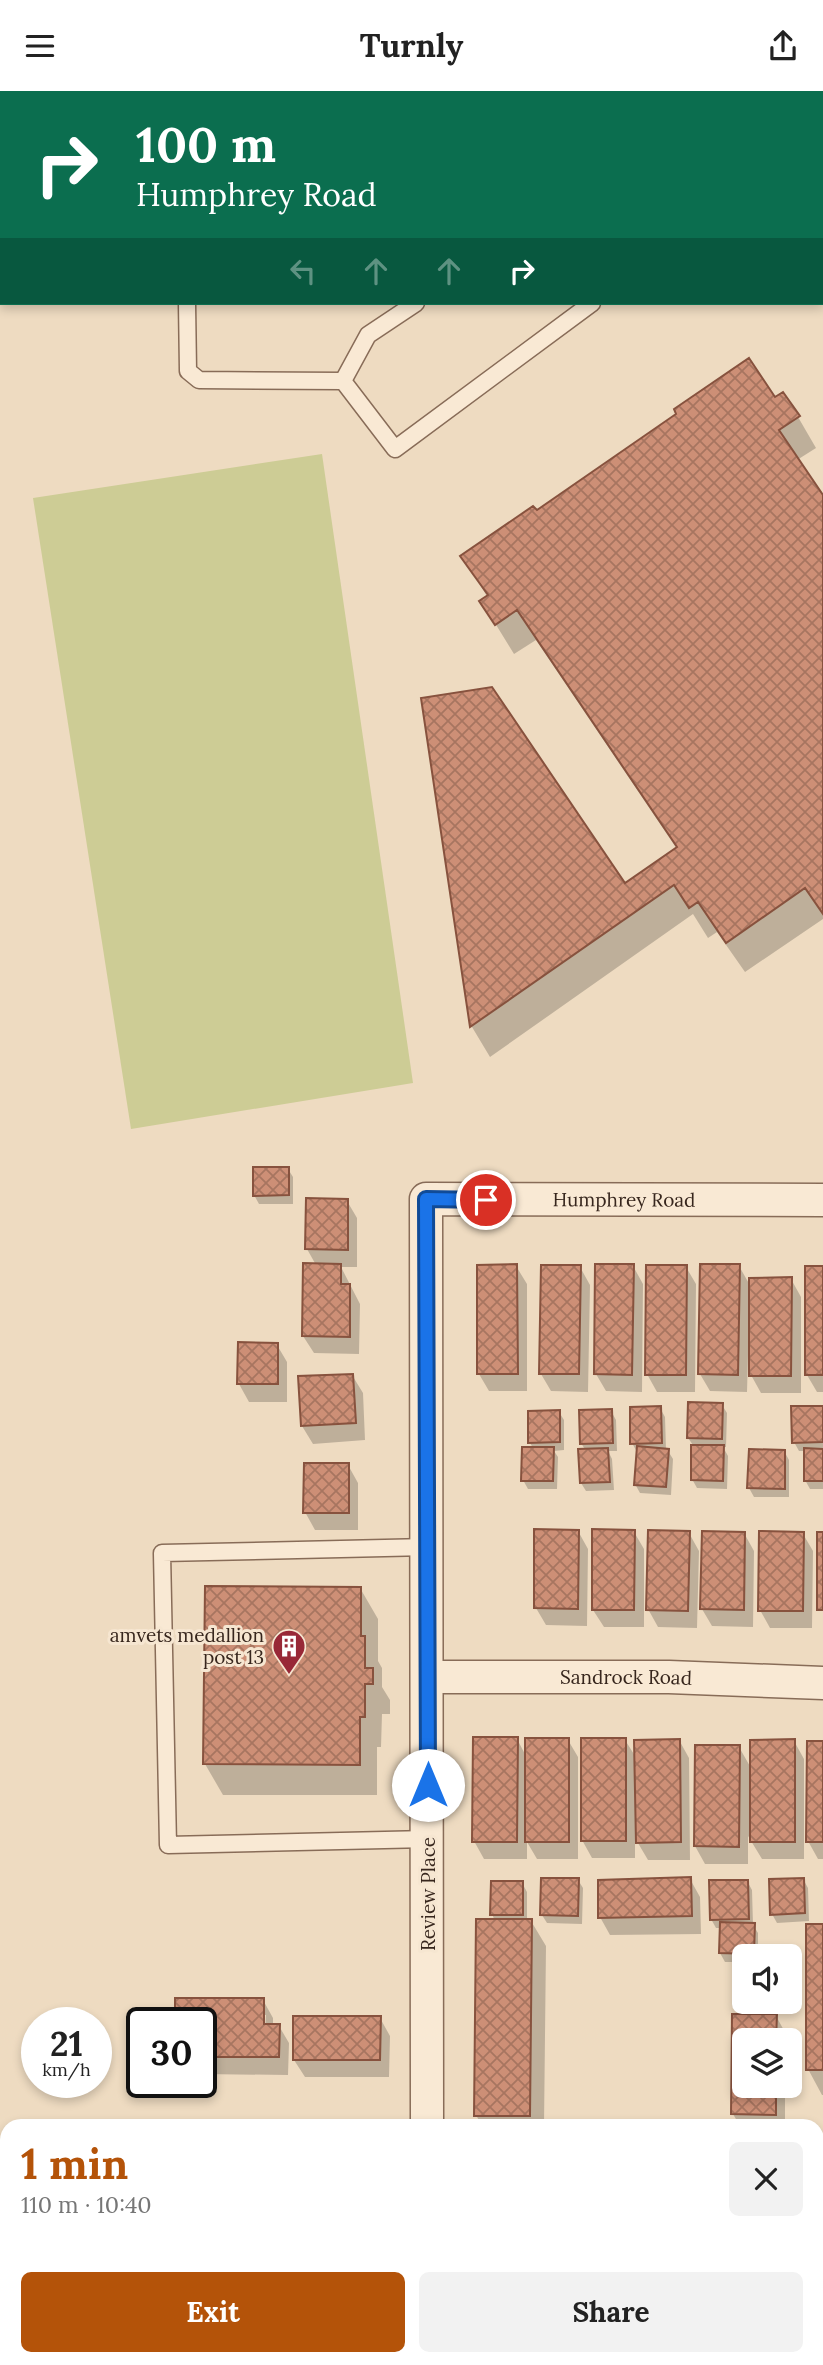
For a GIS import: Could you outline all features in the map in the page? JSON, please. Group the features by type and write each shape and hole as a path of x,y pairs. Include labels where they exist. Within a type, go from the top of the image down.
{"street":[{"name":"Humphrey Road","path":"426,1199 823,1200"},
{"name":"Review Place","path":"426,1199 427,2119"},
{"name":"Sandrock Road","path":"428,1677 669,1677 823,1683"}],"lane":[{"path":"187,305 188,371 199,380 343,381"},
{"path":"343,381 368,335 413,305"},
{"path":"343,381 395,449 589,305"},
{"path":"428,1547 162,1553 169,1845 428,1839"}],"shaded area":[{"path":"322,454 413,1083 131,1129 33,498"}],"building":[{"path":"749,358 775,397 783,392 800,416 779,430 823,495 823,914 805,888 726,943 698,902 689,908 674,885 470,1027 421,698 492,687 625,883 677,847 517,610 495,625 479,601 488,595 460,556 533,506 537,510 676,414 674,409"},
{"path":"253,1167 289,1167 289,1195 253,1196"},
{"path":"306,1198 348,1199 348,1250 305,1249"},
{"path":"303,1263 341,1264 341,1284 350,1284 350,1337 302,1336"},
{"path":"517,1264 518,1374 477,1374 477,1265"},
{"path":"595,1264 634,1264 632,1375 594,1374"},
{"path":"700,1264 740,1264 738,1375 698,1374"},
{"path":"541,1265 581,1265 579,1374 539,1374"},
{"path":"646,1265 687,1265 686,1375 645,1375"},
{"path":"805,1266 823,1266 823,1375 805,1375"},
{"path":"792,1277 791,1376 749,1376 749,1278"},
{"path":"238,1342 278,1343 278,1384 237,1384"},
{"path":"353,1374 356,1423 301,1426 298,1376"},
{"path":"688,1402 723,1403 722,1439 687,1438"},
{"path":"661,1406 662,1443 630,1444 630,1407"},
{"path":"791,1406 823,1406 823,1442 792,1443"},
{"path":"612,1409 613,1443 580,1444 579,1410"},
{"path":"560,1410 560,1442 528,1443 528,1411"},
{"path":"691,1445 724,1445 723,1481 691,1480"},
{"path":"637,1446 669,1449 666,1487 634,1485"},
{"path":"522,1447 554,1447 553,1481 521,1481"},
{"path":"608,1448 610,1482 580,1483 578,1449"},
{"path":"804,1448 823,1449 823,1481 804,1481"},
{"path":"749,1449 785,1450 785,1489 747,1488"},
{"path":"304,1463 349,1463 349,1513 303,1513"},
{"path":"534,1529 579,1530 578,1609 534,1608"},
{"path":"592,1529 635,1530 634,1610 592,1610"},
{"path":"648,1530 690,1531 688,1611 646,1610"},
{"path":"702,1531 745,1532 744,1610 700,1609"},
{"path":"759,1531 804,1532 803,1611 758,1611"},
{"path":"817,1532 823,1532 823,1610 817,1610"},
{"name":"amvets medallion post 13","path":"205,1586 361,1587 361,1636 365,1636 365,1668 373,1668 373,1684 365,1684 365,1717 360,1717 360,1765 203,1764"},
{"path":"473,1737 518,1737 517,1842 472,1842"},
{"path":"525,1738 569,1738 569,1842 525,1842"},
{"path":"581,1738 626,1738 626,1841 581,1841"},
{"path":"680,1739 681,1842 636,1843 634,1740"},
{"path":"795,1739 795,1842 750,1842 750,1740"},
{"path":"807,1741 823,1741 823,1842 806,1842"},
{"path":"695,1745 740,1745 739,1847 694,1846"},
{"path":"691,1877 692,1916 598,1918 598,1880"},
{"path":"541,1878 579,1878 578,1916 540,1915"},
{"path":"804,1878 805,1913 770,1915 769,1879"},
{"path":"709,1880 748,1880 749,1919 710,1920"},
{"path":"491,1881 523,1881 523,1915 490,1915"},
{"path":"476,1919 532,1919 530,2116 474,2116"},
{"path":"720,1922 755,1923 754,1944 732,1944 732,1953 719,1953"},
{"path":"806,1924 823,1924 823,2070 806,2070"},
{"path":"175,1998 264,1998 264,2024 280,2024 279,2057 217,2057 217,2007 175,2007"},
{"path":"732,2014 777,2014 776,2028 732,2028 732,2098 776,2098 776,2115 731,2114"},
{"path":"293,2016 381,2016 380,2060 293,2060"}],"place":[{"name":"amvets medallion post 13","path":"289,1676"}],"route":[{"path":"428,1785 426,1199 486,1200"}]}
